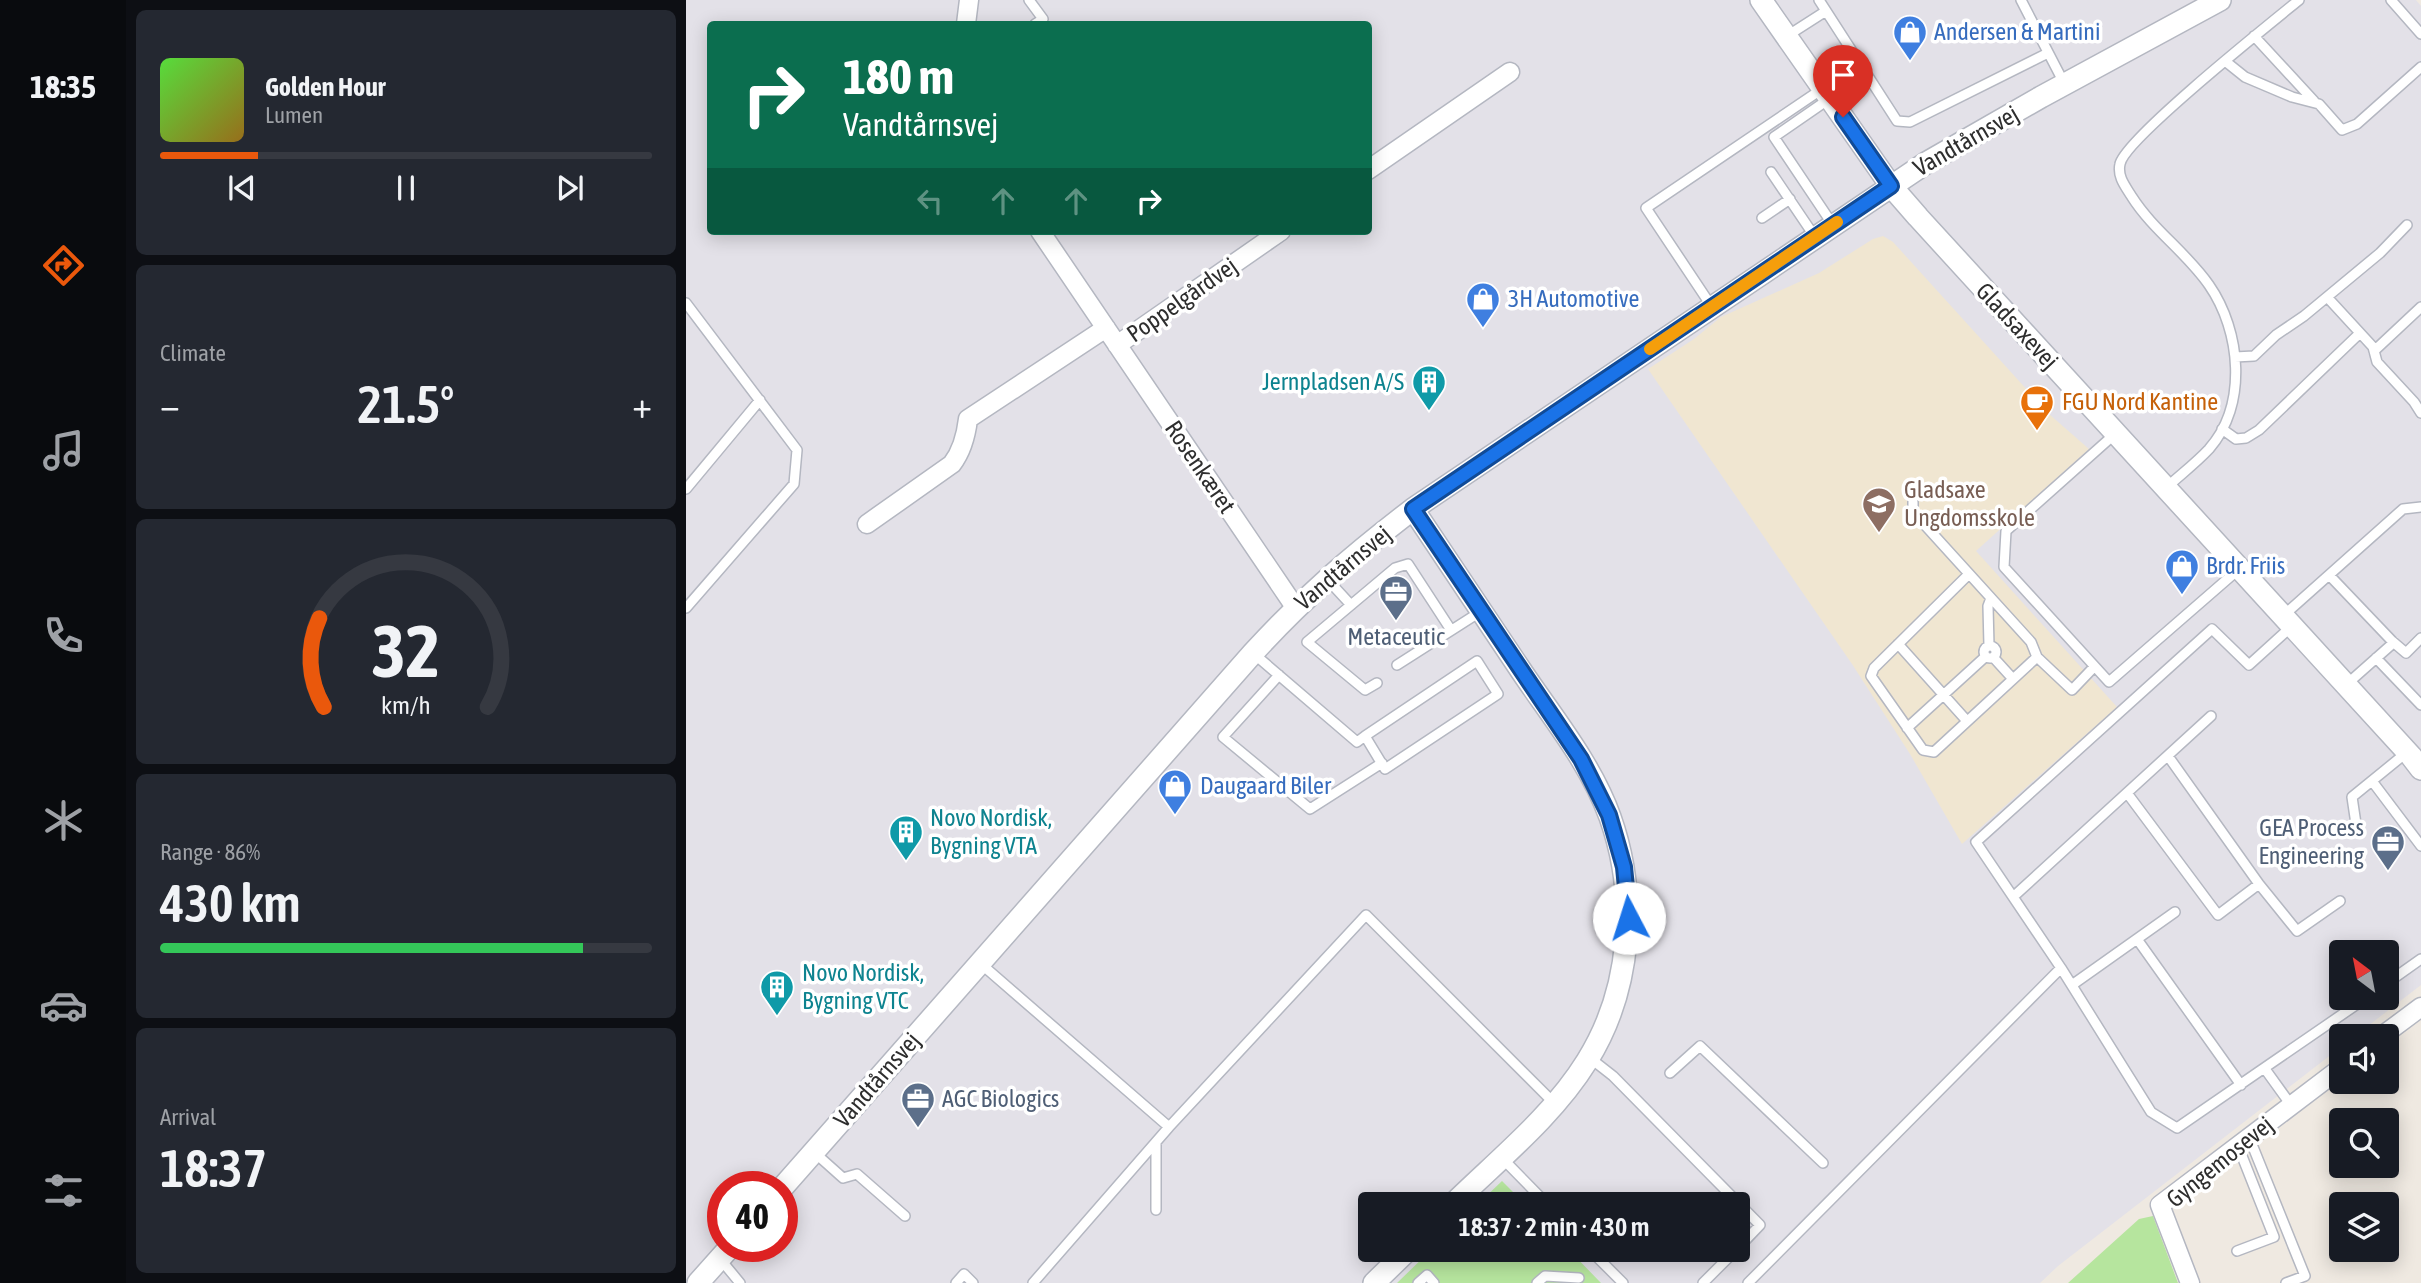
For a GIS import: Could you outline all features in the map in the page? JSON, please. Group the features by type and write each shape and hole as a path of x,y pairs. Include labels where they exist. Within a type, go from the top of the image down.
{"street":[{"path":"966,21 969,0"},
{"name":"Gladsaxevej","path":"1761,0 1891,186 2415,760"},
{"name":"Vandtårnsvej","path":"797,1171 1253,653 1295,607 1358,551 1413,509 1926,163 2213,2"},
{"path":"1372,167 1510,72"},
{"name":"Rosenkæret","path":"1043,235 1295,607"},
{"name":"Poppelgårdvej","path":"1117,345 1275,235"},
{"path":"867,524 952,464 959,455 968,419 1105,328"},
{"path":"1413,509 1581,759 1609,815 1624,867 1629,918 1623,963 1610,1012 1589,1057 1555,1104 1466,1192"},
{"path":"2398,1024 2421,1007"},
{"name":"Gyngemosevej","path":"2190,1283 2160,1205 2329,1077"},
{"path":"698,1283 716,1262"},
{"path":"1374,1283 1396,1262"}],"lane":[{"path":"1029,0 1043,19 1040,21"},
{"path":"1819,0 1897,121 1910,122 2048,53"},
{"path":"2021,0 2065,84"},
{"path":"2166,488 2210,448 2222,429 2236,392 2235,357 2222,309 2210,285 2140,209 2122,181 2120,173 2123,156 2140,137 2225,61 2299,0"},
{"path":"2391,0 2421,34"},
{"path":"1785,37 1826,11"},
{"path":"2255,36 2342,130 2357,124 2421,67"},
{"path":"2225,61 2245,78 2291,97 2315,103"},
{"path":"1826,94 1774,137 1833,225"},
{"path":"1712,307 1646,208 1826,94"},
{"path":"1771,172 1815,237"},
{"path":"1762,218 1790,199"},
{"path":"2235,357 2254,356 2276,335 2380,253 2407,225"},
{"path":"2327,297 2360,333 2374,351 2376,362 2421,413"},
{"path":"686,303 797,450 794,484 686,608"},
{"path":"2374,351 2421,307"},
{"path":"2222,429 2236,439 2246,438 2259,430 2360,333"},
{"path":"686,489 760,400"},
{"path":"2116,433 2006,531 2004,567 2094,667 2109,682 2239,569"},
{"path":"1913,502 1913,512 2031,642 2037,657 2072,690 2094,667"},
{"path":"2349,1010 2178,1128 2151,1112 2061,968 1976,842 2212,629 2249,665 2330,576 2403,509 2421,507"},
{"path":"1377,683 1365,690 1307,642 1395,568 1408,564 1451,630"},
{"path":"1969,574 1874,668 1871,676 1923,750 1934,752 2037,657"},
{"path":"2330,576 2406,653 2421,638"},
{"path":"1327,579 1351,605"},
{"path":"1907,728 1996,650 1989,646 1988,606 1991,598"},
{"path":"1397,665 1482,611"},
{"path":"2346,685 2391,645 2392,640"},
{"path":"1898,644 1967,722"},
{"path":"1253,653 1357,742 1365,736 1477,661 1498,694 1385,769 1365,736"},
{"path":"1989,657 2013,679"},
{"path":"2376,658 2421,705"},
{"path":"1279,675 1223,737 1310,809 1382,763"},
{"path":"2013,897 2211,716"},
{"path":"2168,756 2259,884 2297,931 2340,901"},
{"path":"2356,824 2353,797 2372,781 2415,760"},
{"path":"2372,781 2421,846"},
{"path":"2127,793 2218,915 2259,884"},
{"path":"2072,985 2175,912"},
{"path":"1033,1283 1169,1127 1366,915 1555,1104"},
{"path":"2137,939 2241,1085"},
{"path":"2399,975 2421,959"},
{"path":"980,962 1169,1127"},
{"path":"1748,1283 2061,968"},
{"path":"1670,1073 1700,1046 1823,1163"},
{"path":"1589,1057 1613,1076 1727,1192"},
{"path":"2265,1069 2291,1105"},
{"path":"1156,1142 1156,1210"},
{"path":"2237,1251 2274,1237 2243,1142"},
{"path":"2243,1142 2305,1276 2286,1283"},
{"path":"814,1152 844,1178 857,1174 905,1216"},
{"path":"1501,1157 1535,1192"},
{"path":"1750,1215 1760,1225 1750,1235"},
{"path":"730,1262 740,1283"},
{"path":"1602,1262 1623,1283"},
{"path":"1703,1283 1724,1262"},
{"path":"956,1283 964,1274 973,1283"},
{"path":"1418,1283 1427,1275 1434,1283"},
{"path":"1537,1283 1545,1276 1579,1278"}],"shaded area":[{"path":"686,0 2416,0 2421,6 2421,985 2399,1002 2399,940 2329,940 2329,1010 2389,1010 2371,1024 2329,1024 2329,1056 2058,1266 2040,1283 686,1283"},
{"name":"Gladsaxe Ungdomsskole","path":"1883,236 1893,242 2049,414 2089,449 1976,551 2117,707 1962,844 1910,754 1852,664 1648,369 1694,339 1721,317 1819,273 1873,239"}],"green space":[{"path":"1502,1181 1513,1192 1491,1192"},
{"path":"2153,1216 2178,1283 2068,1283 2139,1219"},
{"path":"1419,1262 1581,1262 1601,1283 1397,1283"}],"slow traffic":[{"path":"1650,349 1837,222"}],"place":[{"name":"Andersen & Martini","path":"1910,62"},
{"name":"3H Automotive","path":"1483,329"},
{"name":"Jernpladsen A/S","path":"1429,412"},
{"name":"FGU Nord Kantine","path":"2037,432"},
{"name":"Gladsaxe Ungdomsskole","path":"1879,534"},
{"name":"Brdr. Friis","path":"2182,596"},
{"name":"Metaceutic","path":"1396,622"},
{"name":"Daugaard Biler","path":"1175,816"},
{"name":"Novo Nordisk, Bygning VTA","path":"906,862"},
{"name":"GEA Process Engineering","path":"2388,872"},
{"name":"Novo Nordisk, Bygning VTC","path":"777,1017"},
{"name":"AGC Biologics","path":"918,1129"}],"route":[{"path":"1629,918 1624,867 1609,815 1581,759 1413,509 1891,186 1843,117"}]}
